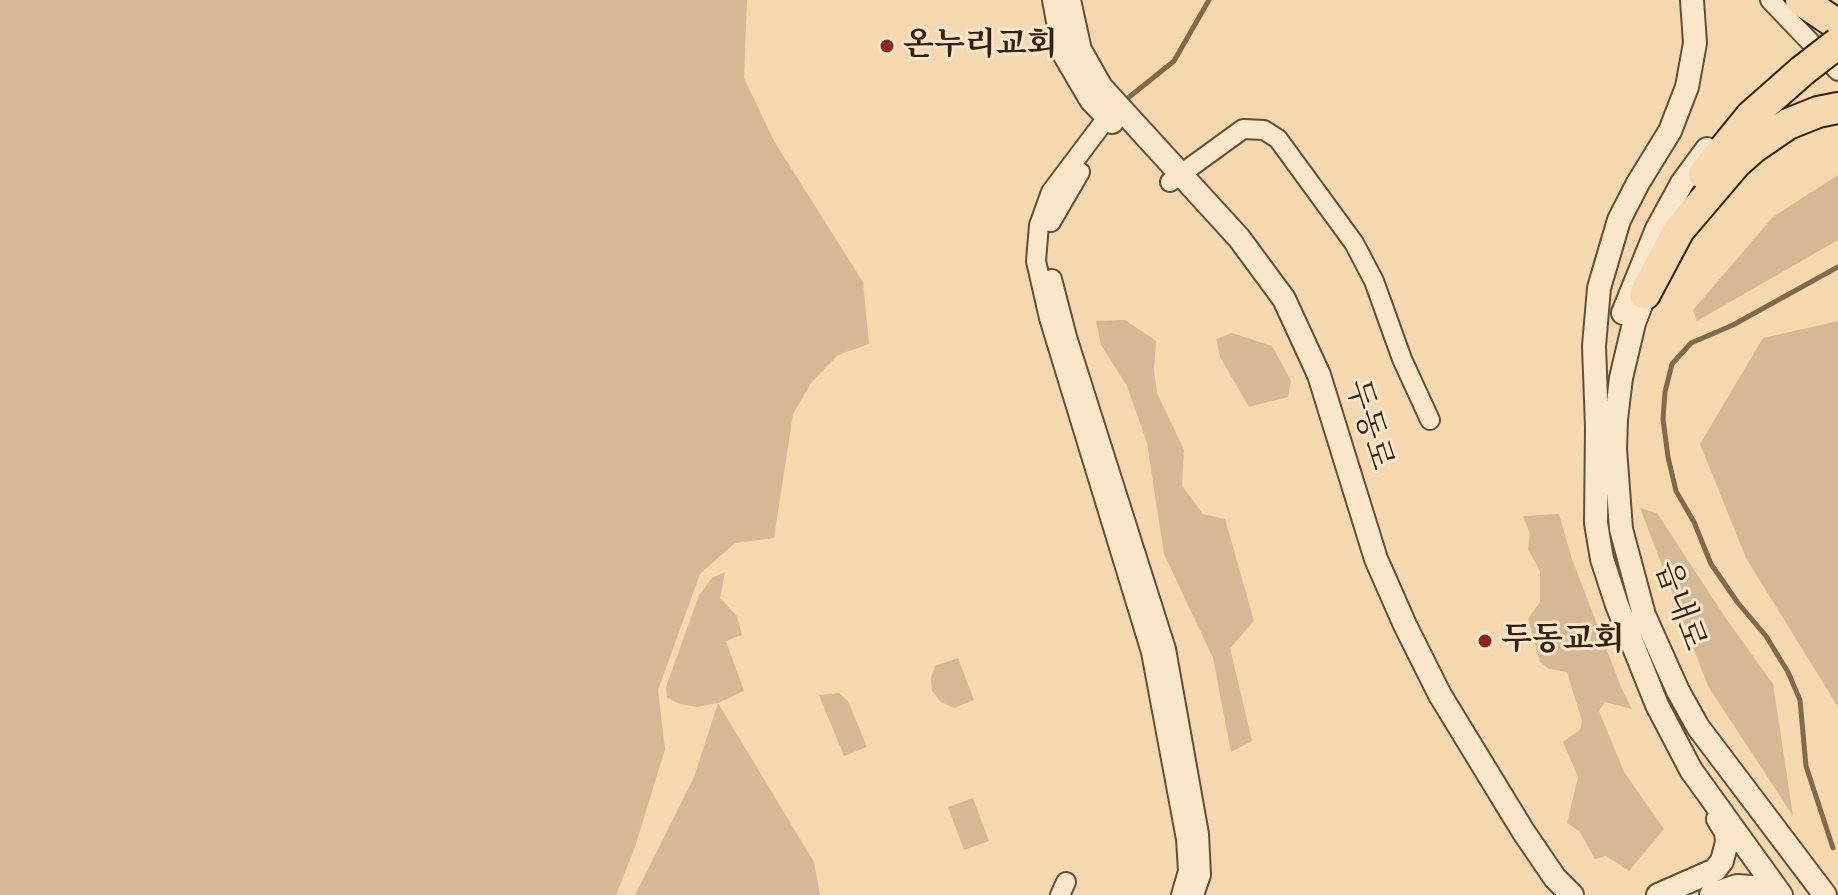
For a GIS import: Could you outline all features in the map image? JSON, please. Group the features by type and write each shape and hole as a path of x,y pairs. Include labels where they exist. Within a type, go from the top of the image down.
{"highway":[{"path":"1801,0 1838,25"},
{"path":"1645,294 1667,237 1707,169 1751,116 1798,67 1838,43"},
{"path":"1645,294 1679,230 1736,163 1788,124 1834,109"}],"street":[{"name":"두동로","path":"1054,0 1064,54 1086,92 1116,115 1175,178 1239,238 1284,299 1319,375 1376,559 1405,625 1440,695 1523,831 1555,878 1572,895"},
{"name":"두동로","path":"1069,0 1085,62 1116,115"},
{"path":"1597,427 1594,346 1601,276 1611,240 1628,200 1670,131 1687,87 1695,43 1692,0"},
{"path":"1770,0 1838,71"},
{"path":"1597,427 1607,370 1627,298 1669,206 1713,141 1749,102 1798,67"},
{"path":"1116,115 1051,192 1039,225 1036,261 1049,318 1151,652 1186,839 1188,871 1181,895"},
{"path":"1116,115 1064,197 1051,222 1047,247 1050,273 1067,337 1166,649 1199,834 1201,875 1194,895"},
{"path":"1175,178 1243,129 1264,130 1278,139 1361,256 1430,420"},
{"name":"두동로","path":"1175,178 1270,305 1307,377 1364,555 1402,638 1434,699 1507,820 1558,895"},
{"name":"읍내로","path":"1645,294 1634,323 1621,378 1615,449 1621,529 1644,615 1698,727 1825,895"},
{"name":"읍내로","path":"1597,427 1596,523 1602,559 1635,656 1691,770 1781,895"},
{"path":"1658,895 1715,870 1725,853 1726,832 1694,782 1691,770"},
{"path":"1711,895 1737,886 1752,887 1766,895"}],"shaded area":[{"path":"0,0 747,0 744,78 774,141 863,282 869,344 838,355 811,383 793,414 774,538 735,543 700,574 658,690 665,749 635,847 616,895 0,895"},
{"path":"1838,175 1838,240 1697,321 1693,310 1773,217"},
{"path":"1125,320 1156,341 1154,370 1157,393 1184,450 1182,486 1203,514 1225,519 1254,621 1230,648 1252,741 1231,752 1213,658 1164,554 1147,443 1127,386 1101,345 1096,321"},
{"path":"1838,321 1838,707 1746,558 1700,444 1763,338"},
{"path":"1232,333 1272,346 1291,381 1288,397 1249,407 1220,357 1216,339"},
{"path":"1640,508 1657,513 1773,684 1793,816 1708,686"},
{"path":"1559,514 1572,559 1632,709 1605,702 1599,711 1624,772 1664,829 1629,871 1606,856 1595,859 1580,832 1567,823 1578,777 1563,742 1580,730 1582,721 1567,672 1549,669 1540,662 1528,619 1540,602 1540,571 1528,549 1530,534 1523,516"},
{"path":"725,572 720,598 737,616 742,635 726,641 744,691 718,703 697,707 680,704 667,698 666,687 699,595 712,578"},
{"path":"958,658 974,700 954,708 941,702 932,691 931,678 935,666"},
{"path":"839,693 848,701 867,747 844,756 819,695"},
{"path":"718,703 814,862 820,895 635,895 694,777"},
{"path":"973,798 989,841 964,850 948,807"}],"waterway":[{"path":"1128,98 1174,61 1209,0"},
{"path":"1833,848 1806,766 1800,700 1788,672 1766,636 1711,564 1694,522 1676,491 1663,419 1672,364 1691,343 1733,325 1838,267"}],"place":[{"name":"온누리교회","path":"887,46"},
{"name":"두동교회","path":"1485,641"}]}
